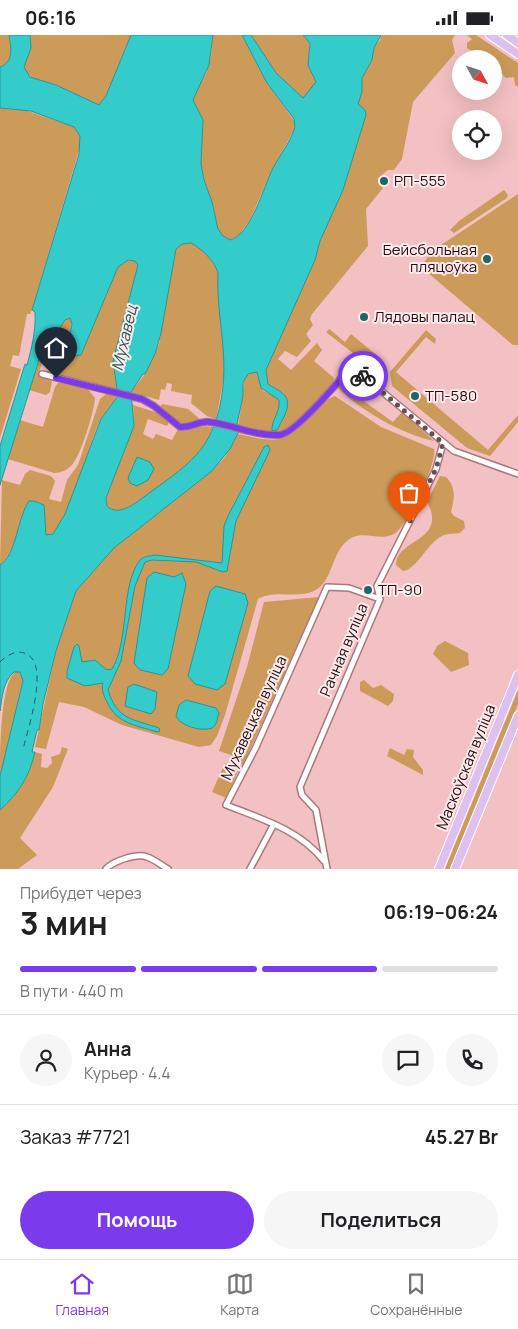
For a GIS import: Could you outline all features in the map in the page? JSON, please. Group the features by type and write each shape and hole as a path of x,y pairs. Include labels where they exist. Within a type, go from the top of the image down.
{"main road":[{"path":"490,35 518,53"},
{"path":"507,35 518,43"},
{"name":"Маскоўская вуліца","path":"438,869 518,675"},
{"name":"Маскоўская вуліца","path":"455,869 518,717"}],"street":[{"path":"42,374 134,397 154,406 180,427 210,422 240,429 283,435 318,404 351,367 454,451 518,475"},
{"name":"Рачная вуліца","path":"327,869 316,811 302,795 300,787 380,599 377,586 436,469 443,443"},
{"name":"Мухавецкая вуліца","path":"324,861 306,842 274,824 226,805 256,747 327,587 349,588 380,599"},
{"path":"250,869 274,824"},
{"path":"106,869 119,861 140,856 150,858 168,869"}],"shaded area":[{"path":"0,35 131,35 106,96 99,105 56,85 33,79 24,69 19,108 74,127 80,136 80,147 32,310 30,314 27,314 19,356 13,355 10,366 21,369 0,438"},
{"path":"213,35 242,35 267,83 295,122 294,130 272,170 250,220 239,235 230,240 223,236 218,229 212,202 204,180 201,164 203,120 193,100 195,92 206,74 211,56"},
{"path":"251,35 303,35 309,42 309,68 316,82 306,98 299,97 276,73"},
{"path":"381,35 455,35 452,40 454,50 452,50 452,56 413,102 402,159 394,170 388,170 378,178 378,183 383,188 366,209 368,246 312,314 310,319 313,325 306,334 311,341 297,357 285,351 278,359 291,370 317,343 322,350 314,361 334,378 333,383 306,414 280,432 272,433 238,426 244,379 248,374 257,372 263,391 277,397 280,403 272,431 274,432 284,394 268,384 266,370 315,260 320,241 343,190 366,115 365,110 358,104 362,92 362,78 372,60 374,47 380,40"},
{"path":"467,35 476,35 498,50 470,50 467,48 467,43 472,39"},
{"path":"502,52 518,63 518,87 515,85 514,77 506,78 502,74"},
{"path":"504,190 508,195 507,198 454,233 450,230 459,221"},
{"path":"518,194 518,345 513,345 421,267 432,251"},
{"path":"191,243 207,255 218,273 225,372 216,419 207,416 191,403 192,395 171,391 172,384 167,383 165,390 161,389 159,400 131,392 145,374 159,344 176,249 182,244"},
{"path":"128,260 135,261 138,265 113,361 117,391 52,375 50,366 42,364 38,374 52,381 50,392 46,395 29,390 44,344 68,318 72,320 67,350 76,356 81,355 118,267"},
{"path":"329,329 345,342 351,334 380,358 372,368 326,332"},
{"path":"426,330 436,339 435,344 426,337 396,372 488,450 518,415 518,422 490,456 467,448 392,386 390,372"},
{"path":"348,375 355,381 348,390 393,422 402,412 434,441 409,433 383,421 347,397 338,388"},
{"path":"64,382 87,388 95,398 86,433 76,460 64,471 54,473 8,459 20,420 43,427 55,387 58,383"},
{"path":"107,393 117,397 101,419 73,498 59,526 51,535 45,535 44,506 41,503 31,501 27,505 9,555 0,565 2,480 20,485 25,474 30,470 51,476 55,481 49,499 61,502 67,480 78,465 100,399"},
{"path":"335,396 381,427 434,449 431,467 420,494 399,529 394,534 388,536 364,535 352,537 338,553 325,581 314,591 300,594 271,595 258,599 225,715 217,736 211,745 199,747 122,725 84,707 59,702 46,749 35,747 56,651 76,591 114,548 212,471 225,457 238,434 274,440 282,438 296,429 325,401"},
{"path":"162,404 188,409 201,420 182,426 160,407"},
{"path":"133,405 158,413 169,422 167,426 148,419 143,434 153,439 156,434 172,440 178,429 204,426 213,427 203,447 183,467 138,501 121,510 115,510 107,506 106,498 134,426"},
{"path":"440,476 446,477 452,485 454,498 451,512 454,516 464,521 465,528 460,533 446,534 438,538 413,566 403,571 396,565 398,557 402,551 427,532 431,525 432,515 427,502"},
{"path":"319,597 243,765 231,755 219,751 247,667 264,602"},
{"path":"445,641 468,653 469,665 451,672 433,654 437,646"},
{"path":"17,671 22,674 23,681 0,776 4,702 11,676"},
{"path":"364,680 373,688 381,685 394,694 393,701 388,706 360,691 360,682"},
{"path":"518,690 518,704 450,869 445,869"},
{"path":"62,747 68,749 53,787 20,838 37,855 18,869 0,869 0,810 13,797 22,784 30,769 35,752 42,754 41,767 47,768 52,763 51,757 60,754"},
{"path":"390,748 404,755 407,749 414,750 413,757 423,770 423,775 387,756"},
{"path":"225,763 238,771 226,798 212,792"}],"water":[{"name":"Мухавец","path":"9,35 30,35 31,48 24,67 30,77 56,85 99,105 106,96 131,35 213,35 209,65 193,100 203,120 201,164 204,180 212,202 218,229 223,236 230,240 238,236 250,220 273,168 295,127 294,119 267,83 242,35 251,35 276,73 303,98 316,82 308,65 310,43 303,35 381,35 374,48 372,60 362,78 362,92 358,104 365,110 366,115 343,190 320,241 315,260 266,370 268,384 286,397 287,406 284,416 277,430 272,431 279,408 279,400 261,388 257,372 248,374 243,382 243,396 237,424 239,431 230,449 212,471 114,548 76,591 56,651 43,704 39,730 37,730 32,752 35,752 33,761 22,784 13,797 0,810 0,776 23,681 20,672 14,672 10,676 4,690 0,711 0,565 10,553 29,501 44,505 46,535 53,534 65,514 101,419 118,396 113,361 138,265 135,261 128,260 118,267 81,355 76,356 67,350 72,324 70,318 65,320 59,330 55,331 44,344 0,485 0,446 25,364 27,365 29,358 35,325 35,312 32,310 79,154 80,136 74,127 31,111 0,108 0,67 8,62 10,58","holes":["191,243 211,260 218,273 224,379 217,417 212,432 204,445 185,466 131,506 121,510 111,509 107,506 106,498 134,426 131,392 143,374 145,374 155,354 161,333 176,249 182,244"]},
{"path":"268,445 270,450 236,521 227,571 223,572 196,562 152,560 145,562 135,586 121,661 108,690 121,713 134,720 159,728 160,731 157,732 128,723 111,709 103,693 103,683 85,686 67,678 67,671 74,647 77,644 79,646 82,662 95,660 107,670 112,669 118,657 121,643 130,584 134,571 143,558 155,555 222,563 224,526 264,447"},
{"path":"137,457 150,462 154,469 148,480 137,486 130,483 128,478"},
{"path":"154,572 174,577 182,573 186,584 168,669 162,675 140,670 134,663 147,578"},
{"path":"216,586 245,594 248,603 225,684 217,690 195,684 188,676 210,591"},
{"path":"134,684 157,692 155,709 151,714 125,706 128,687"},
{"path":"186,700 216,708 219,713 214,727 197,729 178,720 176,716 179,705"}],"ferry route":[{"path":"0,662 11,654 21,652 32,659 36,669 36,697 23,750"}],"way so far":[{"path":"363,376 443,443 436,469 409,523"}],"place":[{"name":"РП-555","path":"384,181"},
{"name":"Бейсбольная пляцоўка","path":"487,259"},
{"name":"Лядовы палац","path":"364,317"},
{"name":"ТП-580","path":"415,396"},
{"name":"ТП-90","path":"368,590"}],"route":[{"path":"56,378 142,399 180,427 186,428 208,421 247,431 283,435 318,404 351,367 363,376"}]}
